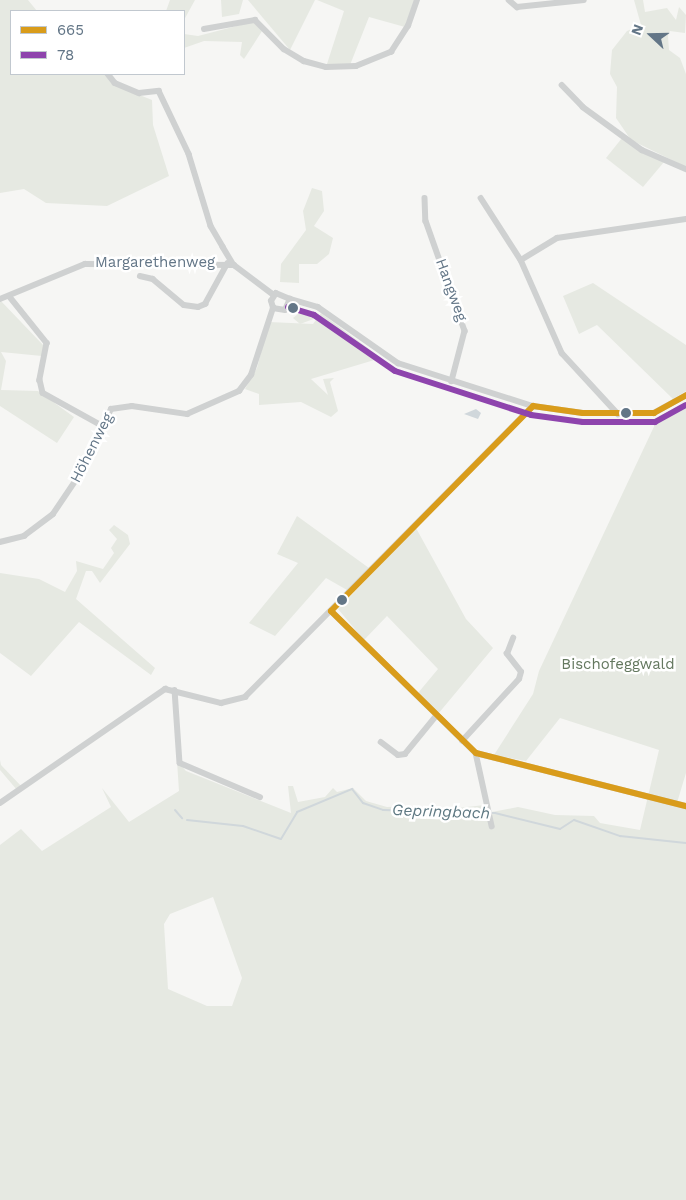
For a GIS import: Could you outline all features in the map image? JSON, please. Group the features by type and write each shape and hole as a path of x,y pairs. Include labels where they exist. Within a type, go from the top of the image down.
{"street":[{"path":"204,29 255,20 284,49 304,61 326,67 356,66 391,52 408,26 417,0"},
{"path":"509,0 519,6 584,0"},
{"path":"109,75 115,83 139,93 159,91 190,154 211,226 230,264 276,294 318,307 390,359 452,381 533,406 618,414 654,413 686,396"},
{"path":"562,85 583,107 642,150 686,169"},
{"name":"Hangweg","path":"425,198 426,221 465,331 452,381"},
{"path":"481,198 521,260 562,353 618,414"},
{"path":"521,260 558,238 686,219"},
{"name":"Margarethenweg","path":"0,299 10,297 85,264 230,264"},
{"name":"Margarethenweg","path":"140,276 153,279 184,305 198,307 205,304 230,264"},
{"name":"Höhenweg","path":"0,542 24,536 53,514 82,471 101,425 116,407 187,414 239,391 251,375 276,294"},
{"path":"10,297 47,343 40,380 43,392 101,425"},
{"path":"273,308 285,310 290,299"},
{"path":"0,803 114,726 149,698 165,689 221,703 240,700 331,611 533,406"},
{"path":"331,611 436,716 476,753 686,806"},
{"path":"462,741 520,676 507,654 513,638"},
{"path":"175,690 180,763 260,797"},
{"path":"381,742 403,755 436,716"},
{"path":"476,753 492,826"}],"green space":[{"path":"0,0 28,0 36,10 10,10 10,75 107,75 112,84 152,100 153,125 169,176 107,206 46,203 24,189 0,193"},
{"path":"170,0 195,0 185,18 185,10 166,10"},
{"path":"221,0 243,0 239,14 222,17"},
{"path":"248,0 315,0 290,50"},
{"path":"317,0 414,0 405,27 369,17 350,65 327,64 344,11"},
{"path":"634,0 643,0 645,12 667,8 676,20 679,7 686,15 685,33 670,31 668,36 669,50 680,58 686,74 686,167 631,140 616,118 617,87 610,74 612,50 627,31 641,25"},
{"path":"252,22 264,28 244,59 240,55 242,42 204,41 185,48 185,34 198,36"},
{"path":"622,138 664,162 643,187 606,158"},
{"path":"312,188 322,191 324,211 314,226 333,238 329,254 317,264 299,264 299,283 280,282 281,264 306,230 303,211"},
{"path":"593,283 686,345 686,391 673,399 597,325 579,334 563,296"},
{"path":"0,300 44,346 42,356 1,352 6,361 1,390 38,391 74,417 57,443 0,406"},
{"path":"304,309 319,314 319,317 300,324 293,318"},
{"path":"321,313 381,358 311,379 328,395 323,379 334,378 330,382 338,411 331,417 301,402 259,405 259,394 245,389 257,368 269,322 313,324"},
{"name":"Bischofeggwald","path":"686,403 686,773 676,806 686,809 686,1200 0,1200 0,845 21,829 42,851 111,807 102,788 129,822 179,791 177,761 186,771 291,813 288,786 293,786 298,802 325,797 333,788 337,792 353,788 366,801 387,807 413,806 422,812 485,805 487,813 518,807 555,815 594,816 600,823 640,830 659,750 560,718 526,761 494,755 533,694 539,671 659,416","holes":["213,897 242,978 232,1006 207,1006 168,989 164,924 170,914"]},
{"path":"297,516 369,568 347,590 326,578 275,636 249,623 298,563 277,554"},
{"path":"114,525 128,535 130,544 100,583 92,571 86,571 76,599 155,668 151,675 79,622 31,676 0,653 0,573 39,579 65,592 77,571 76,561 103,569 114,553 111,548 117,539 109,530"},
{"path":"416,528 466,619 493,648 438,714 418,693 438,669 387,616 364,640 338,609"},
{"path":"0,760 1,765 22,787 17,790 0,770"}],"shaded area":[{"path":"476,409 481,413 478,419 464,414"}],"waterway":[{"name":"Gepringbach","path":"187,820 243,826 281,839 297,812 352,789 363,803 383,810 495,813 560,829 574,820 620,836 686,843"},
{"name":"Gepringbach","path":"175,810 182,818"}],"transit line":[{"name":"78","path":"288,307 314,315 395,371 531,415 583,422 655,422 686,405"},
{"name":"665","path":"533,406 583,413 654,413 686,395"},
{"name":"665","path":"331,611 533,406"},
{"name":"665","path":"331,611 476,753 686,806"}]}
